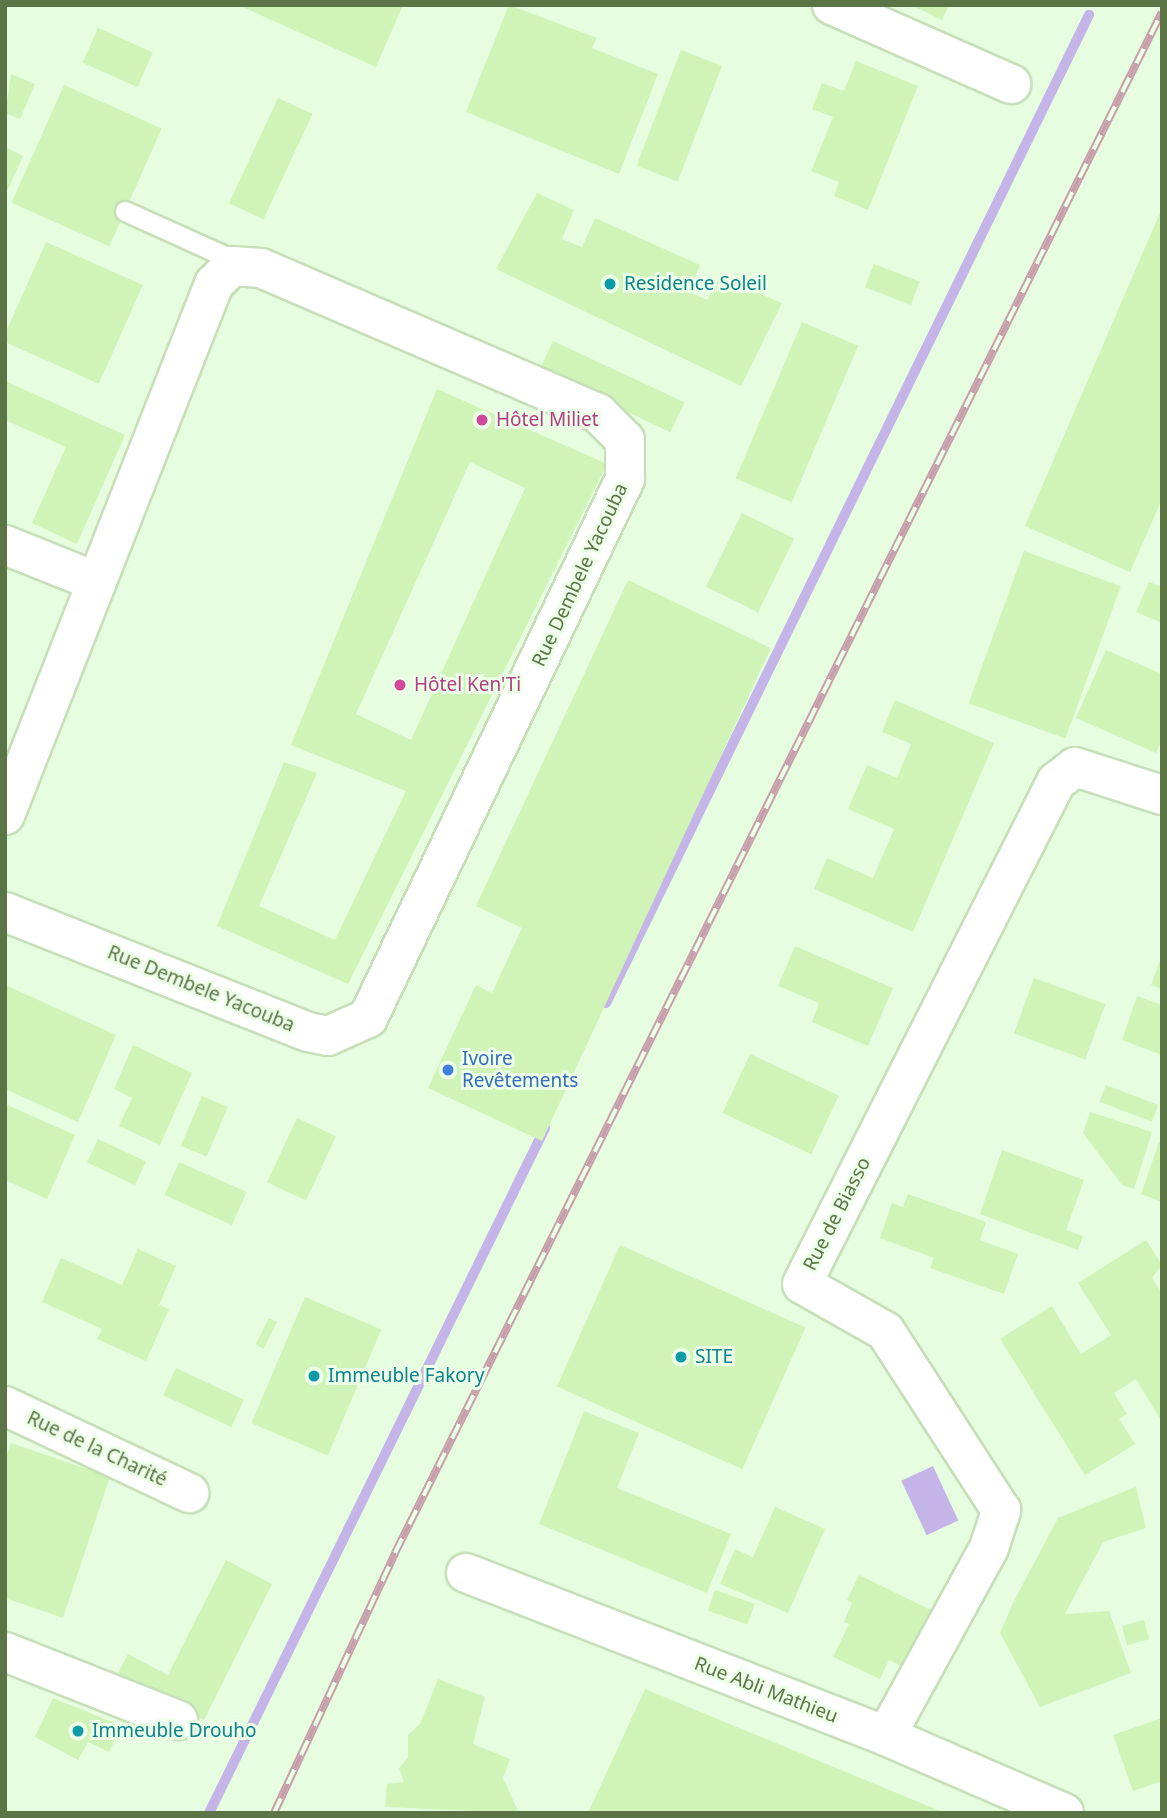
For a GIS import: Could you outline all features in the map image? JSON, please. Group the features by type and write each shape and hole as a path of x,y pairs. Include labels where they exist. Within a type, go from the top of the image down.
{"street":[{"path":"832,5 1012,84"},
{"path":"5,815 214,284 232,266 244,265"},
{"name":"Rue Dembele Yacouba","path":"5,912 308,1032 328,1036 368,1018 625,478 625,440 598,413 244,265"},
{"path":"5,545 97,582"},
{"name":"Rue de Biasso","path":"886,1736 989,1548 1001,1510 885,1331 802,1284 1056,782 1075,766 1162,795"},
{"name":"Rue de la Charité","path":"5,1406 189,1493"},
{"name":"Rue Abli Mathieu","path":"466,1573 886,1736 1064,1813"},
{"path":"5,1652 178,1720"}],"lane":[{"path":"125,211 244,265"}],"shaded area":[{"path":"933,1466 958,1520 927,1535 901,1481"}],"building":[{"path":"238,5 403,5 376,67"},
{"path":"509,5 597,38 592,48 658,74 619,174 466,112"},
{"path":"911,5 949,5 942,20"},
{"path":"98,28 153,52 137,87 83,63"},
{"path":"681,50 722,66 678,182 637,166"},
{"path":"856,61 918,86 868,210 834,196 839,182 811,171 833,117 812,109 822,83 844,91"},
{"path":"11,74 35,84 20,119 5,113"},
{"path":"64,85 162,129 109,246 12,203"},
{"path":"278,98 312,114 263,219 229,203"},
{"path":"5,147 23,156 5,196"},
{"name":"Residence Soleil","path":"537,193 574,210 562,239 582,247 595,218 700,265 689,292 707,300 720,277 782,303 741,386 496,269"},
{"path":"1162,208 1162,499 1130,572 1025,526"},
{"path":"46,242 143,285 99,384 5,342 5,334"},
{"path":"874,264 920,282 911,305 865,287"},
{"path":"802,322 858,346 792,502 736,478"},
{"path":"553,341 684,402 670,432 539,371"},
{"path":"5,381 125,435 77,544 32,523 66,447 5,420"},
{"path":"437,389 607,464 348,984 217,926 284,762 317,773 259,906 335,940 406,791 291,745","holes":["470,462 525,488 411,740 356,714"]},
{"path":"742,513 794,538 758,612 706,587"},
{"path":"1024,551 1121,586 1065,738 969,703"},
{"path":"628,580 771,648 542,1141 428,1088 476,985 492,993 522,928 476,906"},
{"path":"1149,582 1162,587 1162,623 1136,612"},
{"path":"1106,650 1162,674 1162,739 1156,753 1076,718"},
{"path":"895,700 994,743 913,932 814,889 827,858 873,878 894,829 848,809 867,765 897,778 911,744 882,732"},
{"path":"795,946 893,988 868,1046 812,1022 819,1003 778,986"},
{"path":"1162,958 1162,989 1151,985"},
{"path":"1034,978 1105,1004 1085,1059 1014,1033"},
{"path":"5,985 116,1035 78,1122 5,1089"},
{"path":"1137,996 1162,1005 1162,1055 1122,1040"},
{"path":"133,1045 192,1073 160,1145 119,1126 132,1098 114,1089"},
{"path":"750,1054 839,1095 811,1154 723,1113"},
{"path":"1106,1085 1158,1105 1152,1122 1100,1102"},
{"path":"202,1096 228,1107 207,1157 181,1146"},
{"path":"5,1104 75,1135 47,1199 5,1180"},
{"path":"1090,1112 1152,1132 1134,1189 1122,1185 1083,1133"},
{"path":"297,1118 336,1136 306,1201 267,1182"},
{"path":"98,1139 146,1161 135,1185 87,1163"},
{"path":"1159,1142 1162,1143 1162,1202 1141,1194"},
{"path":"1002,1150 1084,1180 1066,1230 1083,1236 1078,1250 980,1214"},
{"path":"179,1162 247,1192 232,1225 164,1195"},
{"path":"908,1194 986,1222 980,1240 1018,1254 1004,1294 930,1268 934,1258 880,1238 892,1203 903,1207"},
{"path":"1146,1240 1162,1265 1152,1278 1162,1293 1162,1422 1136,1379 1114,1393 1127,1414 1119,1419 1135,1444 1085,1475 1000,1339 1052,1306 1081,1354 1111,1335 1078,1283"},
{"name":"SITE","path":"620,1245 805,1328 742,1469 557,1387"},
{"path":"138,1249 176,1266 159,1305 169,1309 146,1361 97,1339 102,1329 42,1302 61,1258 122,1285"},
{"name":"Immeuble Fakory","path":"305,1297 381,1329 328,1456 251,1423"},
{"path":"269,1318 277,1322 263,1349 255,1345"},
{"path":"176,1368 244,1400 231,1427 163,1395"},
{"path":"584,1411 639,1433 617,1488 731,1534 707,1593 539,1524"},
{"path":"11,1443 110,1477 63,1618 5,1598 5,1460"},
{"path":"1136,1487 1146,1528 1103,1542 1065,1614 1109,1611 1131,1673 1040,1707 1000,1633 1013,1603 1058,1518"},
{"path":"775,1507 825,1529 788,1613 720,1584 735,1549 753,1557"},
{"path":"226,1560 272,1584 204,1720 117,1675 128,1654 168,1675"},
{"path":"859,1575 933,1611 906,1668 889,1660 880,1679 833,1657 849,1624 844,1622 852,1603 847,1600"},
{"path":"715,1590 755,1604 748,1624 708,1611"},
{"path":"1144,1620 1149,1639 1127,1645 1122,1626"},
{"path":"438,1679 485,1697 473,1744 510,1759 503,1778 519,1813 385,1807 387,1784 404,1782 399,1768 408,1758 408,1735 420,1724"},
{"path":"645,1689 945,1813 588,1813"},
{"name":"Immeuble Drouho","path":"53,1698 122,1726 109,1752 88,1742 78,1760 35,1737"},
{"path":"1162,1718 1162,1781 1133,1791 1113,1735"}],"waterway":[{"path":"606,1003 1089,15"},
{"path":"209,1813 545,1128"}],"railway":[{"path":"274,1813 395,1553 1162,12"}],"place":[{"name":"Residence Soleil","path":"610,284"},
{"name":"Hôtel Miliet","path":"482,420"},
{"name":"Hôtel Ken'Ti","path":"400,685"},
{"name":"Ivoire Revêtements","path":"448,1070"},
{"name":"SITE","path":"681,1357"},
{"name":"Immeuble Fakory","path":"314,1376"},
{"name":"Immeuble Drouho","path":"78,1731"}]}
